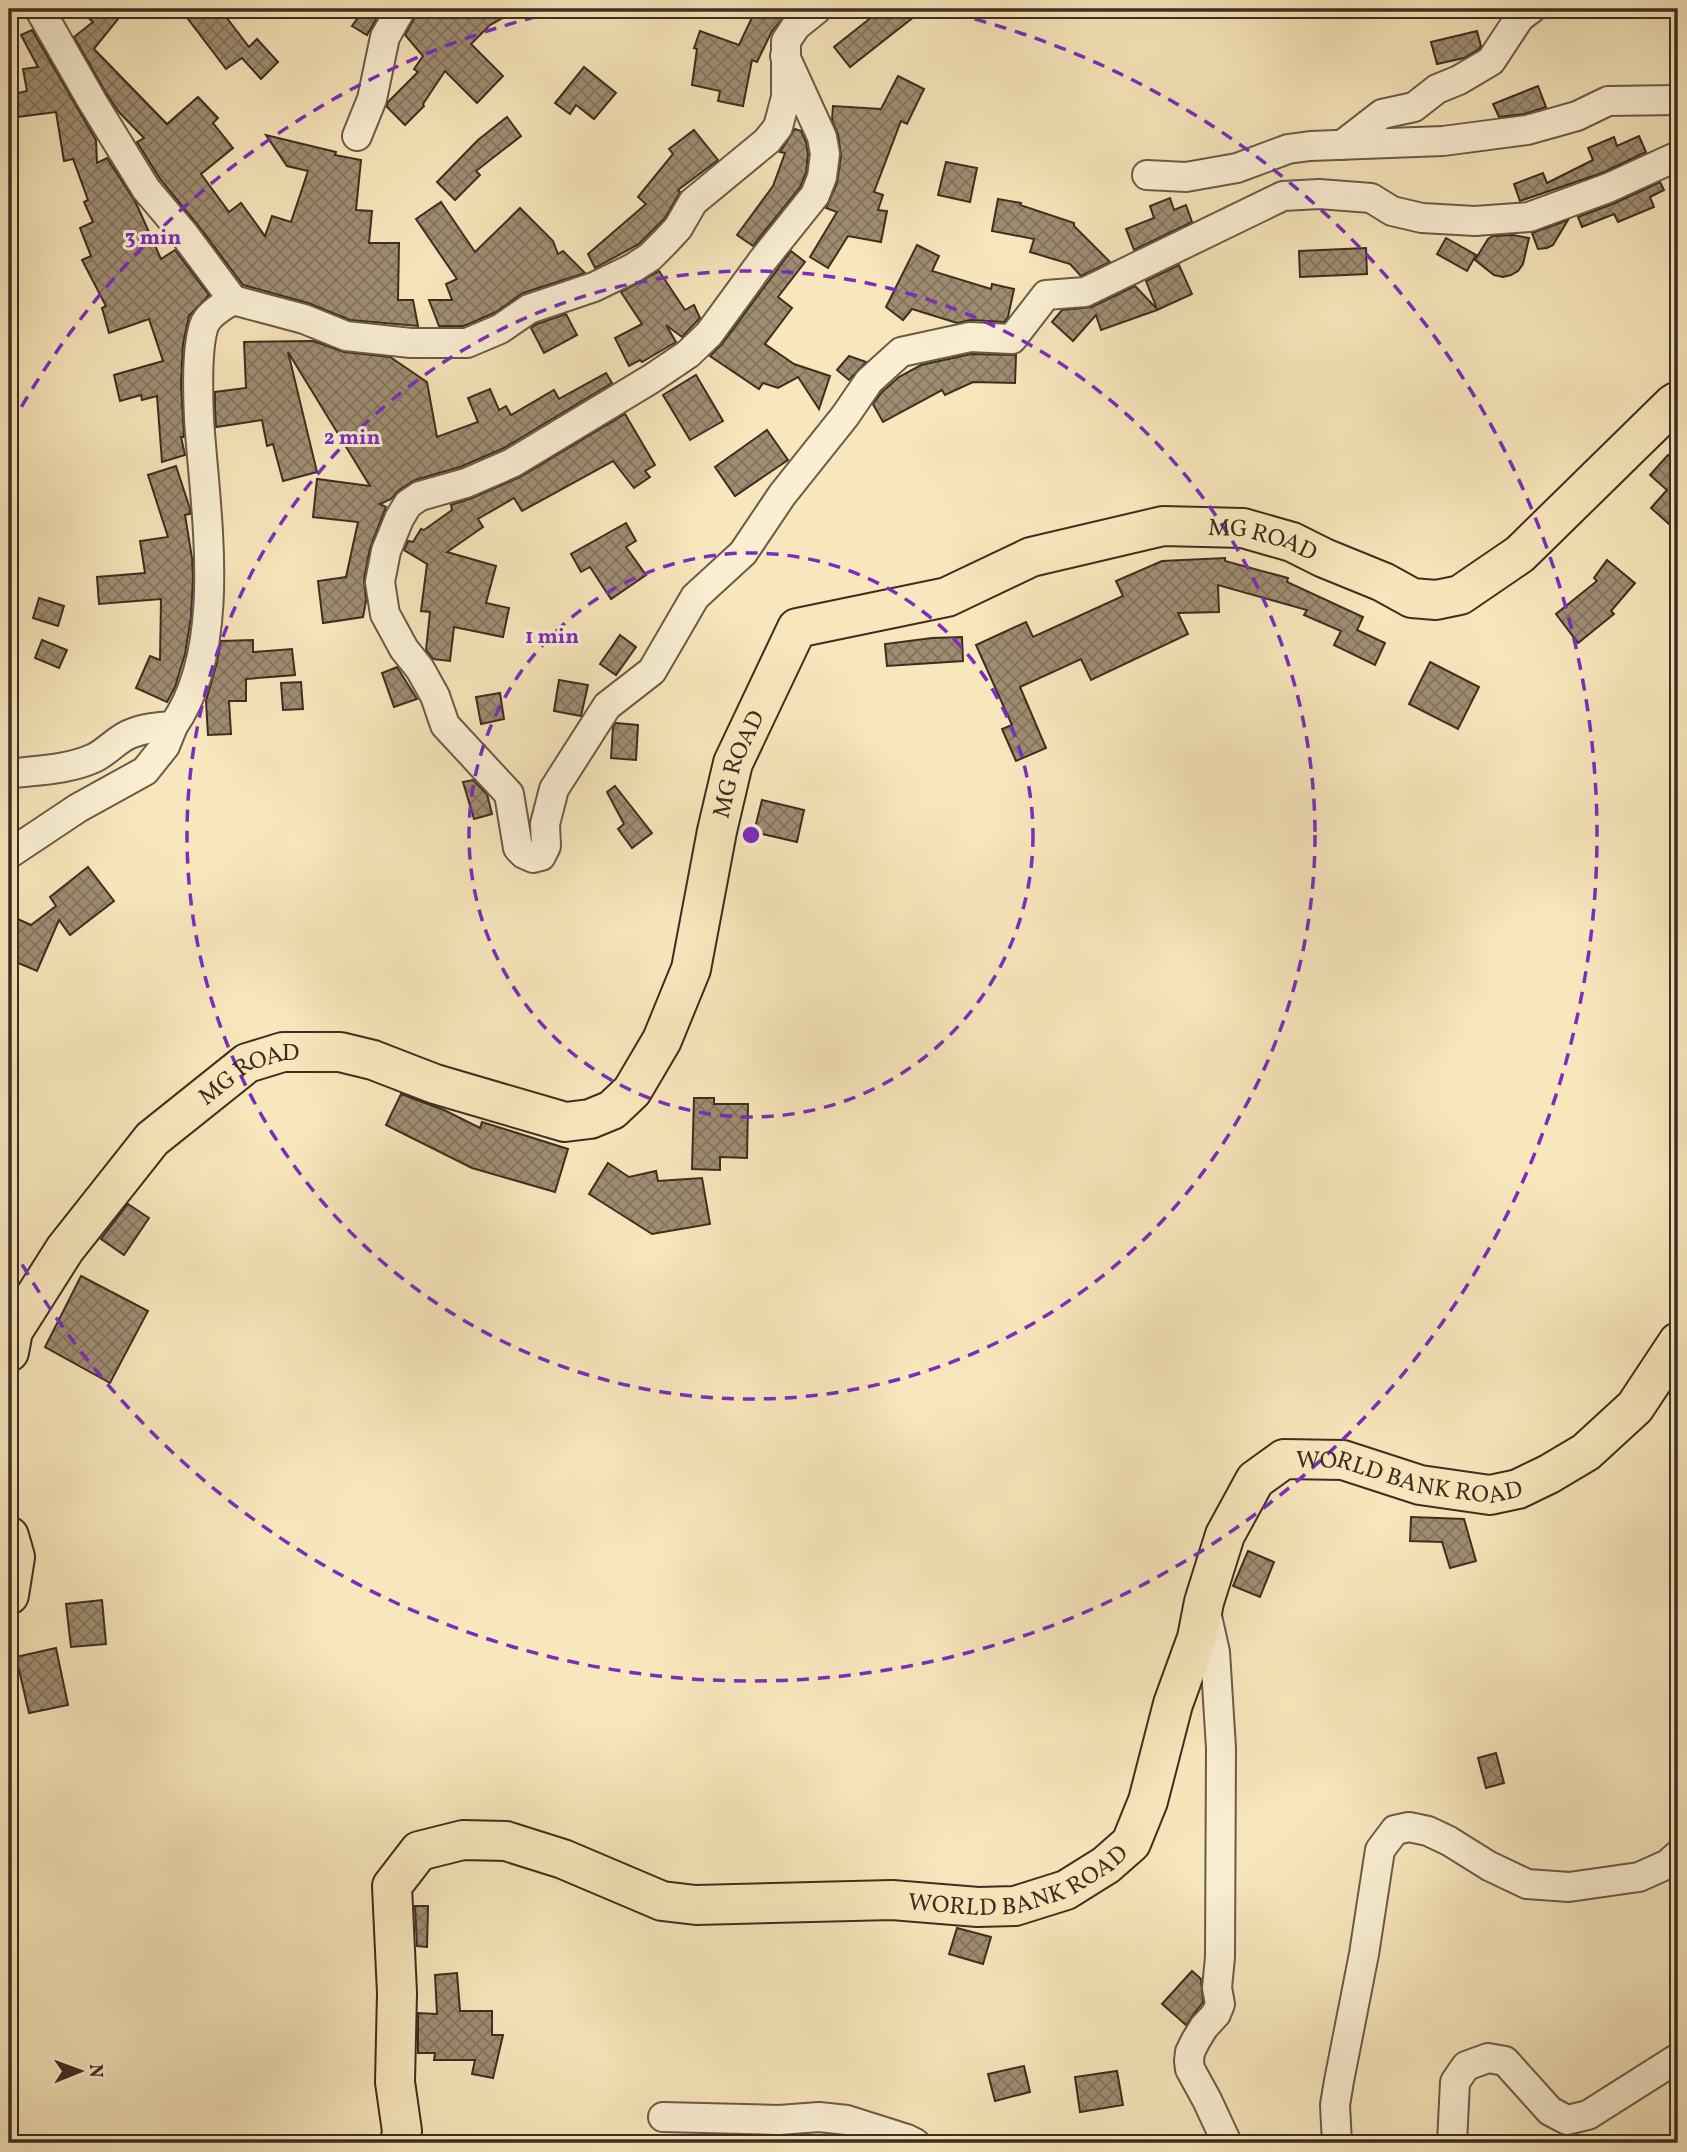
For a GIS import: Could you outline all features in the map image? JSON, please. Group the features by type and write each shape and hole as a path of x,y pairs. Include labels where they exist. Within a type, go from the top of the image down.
{"main road":[{"name":"MG ROAD","path":"9,1352 13,1331 65,1249 152,1139 247,1063 283,1052 340,1052 373,1060 435,1084 565,1122 590,1119 612,1110 632,1091 662,1040 691,969 733,763 797,628 947,597 1031,557 1163,526 1243,528 1292,542 1383,582 1412,598 1436,600 1460,595 1520,554 1678,401"},
{"name":"WORLD BANK ROAD","path":"400,2143 402,2131 394,2082 397,1993 391,1886 419,1851 463,1840 506,1840 563,1859 662,1901 696,1905 892,1900 978,1907 1015,1906 1066,1890 1106,1865 1131,1843 1148,1801 1173,1704 1197,1638 1204,1602 1225,1535 1255,1480 1284,1459 1343,1460 1420,1485 1490,1495 1518,1489 1586,1452 1635,1407 1678,1342"},
{"path":"9,1536 15,1557 9,1595"}],"street":[{"path":"357,136 372,99 385,37 401,9"},
{"path":"40,10 145,189 184,234 233,300 304,319 346,336 381,341 443,344 467,342 500,329 529,309 594,287 633,268 657,250 678,228 693,202 767,141 778,127 786,97 786,41 796,26 817,9"},
{"path":"1342,145 1382,114 1414,107 1437,89 1459,80 1491,61 1520,17 1531,9"},
{"path":"785,56 822,137 825,154 822,177 815,195 709,334 688,354 652,379 512,463 466,483 420,496 408,504 386,551 380,582 385,614 435,696 445,725 509,794 518,848 533,858 541,856 546,846 545,824 554,789 607,706 652,671 695,597 743,554 782,495 845,416 869,381 901,352 970,337 1012,339 1046,295 1085,292 1283,196 1319,194 1371,198 1392,211 1422,218 1475,221 1529,217 1608,188 1678,156"},
{"path":"1147,175 1186,177 1237,168 1288,149 1443,141 1527,130 1577,116 1608,101 1678,100"},
{"path":"9,854 78,808 145,771 165,746 191,694 200,666 208,608 208,529 198,394 201,345 206,323 218,308 233,300"},
{"path":"9,774 60,768 93,759 128,734 152,727 173,726"},
{"path":"1204,1602 1215,1651 1222,1748 1220,1957 1217,1988 1220,2004 1190,2052 1189,2069 1227,2143"},
{"path":"1337,2143 1335,2105 1362,1965 1380,1850 1395,1830 1409,1827 1428,1830 1489,1866 1527,1884 1569,1887 1639,1877 1668,1864 1678,1855"},
{"path":"1452,2143 1455,2082 1466,2066 1488,2057 1505,2061 1550,2111 1567,2120 1588,2115 1678,2058"},
{"path":"663,2117 779,2120 818,2117 848,2120 915,2143"}],"building":[{"path":"78,9 126,9 94,49 167,124 198,97 218,118 213,123 233,148 201,174 229,212 241,203 265,236 272,216 291,222 308,171 287,166 266,135 361,160 356,210 372,211 369,243 399,243 398,300 413,300 418,326 350,320 308,303 243,285 160,179 137,142 144,138 118,111 106,93 74,37 93,22"},
{"path":"201,9 220,9 249,47 257,39 278,62 261,79 242,58 226,69 188,19"},
{"path":"364,9 382,9 367,35 352,26"},
{"path":"418,9 519,9 490,25 471,44 503,76 477,103 445,71 424,106 405,125 387,107 388,102 418,72 414,69 423,56 405,35"},
{"path":"756,9 791,9 772,31 757,62 752,60 743,106 718,101 720,91 692,85 697,49 694,48 700,31 739,45"},
{"path":"882,9 924,9 850,67 834,47"},
{"path":"32,30 96,140 97,163 107,158 136,203 161,259 175,250 209,295 189,316 183,344 181,384 184,437 181,437 185,455 162,462 157,396 142,400 141,395 120,401 114,375 163,361 149,319 109,333 102,308 106,306 82,260 91,256 80,228 93,222 84,202 88,200 73,159 64,161 56,112 9,118 9,95 27,91 23,69 38,67 21,35"},
{"path":"1477,31 1481,46 1479,49 1464,58 1437,64 1431,42"},
{"path":"584,67 616,93 594,119 576,105 570,114 555,103"},
{"path":"898,76 924,89 907,124 901,121 874,192 883,195 878,210 887,211 881,242 848,236 828,268 810,257 837,212 826,208 837,183 841,156 838,134 832,120 833,106 881,109"},
{"path":"1538,86 1546,107 1524,114 1499,117 1493,104"},
{"path":"507,117 521,136 476,171 480,175 455,200 437,182 478,140"},
{"path":"795,129 801,131 806,142 806,173 800,187 753,246 737,235 773,186 785,153 780,152"},
{"path":"694,130 718,160 678,190 680,192 665,218 639,244 595,268 588,254 646,204 638,197 673,154 669,149"},
{"path":"1639,136 1646,152 1602,173 1520,201 1514,184 1543,173 1547,183 1593,160 1588,148 1614,137 1617,146"},
{"path":"946,162 977,168 970,202 938,195"},
{"path":"1660,182 1664,190 1650,197 1654,207 1618,222 1614,214 1582,227 1578,217"},
{"path":"1170,198 1174,210 1186,205 1192,222 1134,250 1126,229 1154,218 1150,206"},
{"path":"998,199 1021,203 1020,205 1074,223 1110,262 1081,276 1070,264 1030,252 1034,239 992,231"},
{"path":"441,202 475,252 520,208 553,241 558,254 563,251 585,273 523,293 496,312 464,326 439,326 429,300 452,300 446,284 457,279 416,219"},
{"path":"1568,220 1553,245 1538,249 1532,233"},
{"path":"1513,235 1529,238 1523,264 1518,271 1503,277 1494,275 1475,260 1488,239 1493,236"},
{"path":"1446,238 1476,255 1467,271 1437,254"},
{"path":"917,245 939,256 932,271 991,289 992,284 1014,289 1008,317 1004,322 971,320 957,323 912,309 903,320 886,307"},
{"path":"1366,248 1367,274 1300,277 1299,251"},
{"path":"791,251 805,262 778,297 792,308 765,344 794,364 830,376 819,409 798,377 778,388 763,383 759,389 710,356 722,344"},
{"path":"1179,265 1192,294 1157,310 1101,330 1096,315 1073,341 1052,322 1062,310 1092,307 1135,286 1157,309 1146,281"},
{"path":"659,271 685,310 694,305 700,318 682,337 666,325 676,342 642,362 640,360 629,366 615,338 642,324 621,292"},
{"path":"566,314 577,335 544,353 531,328"},
{"path":"313,341 344,352 390,357 427,382 437,437 478,422 468,398 490,389 499,410 506,406 511,415 554,390 559,399 606,373 612,383 504,448 460,467 415,480 380,504 386,507 370,548 364,579 366,601 363,617 323,623 318,581 346,577 358,522 313,517 317,479 370,486 288,352 317,472 283,481 273,444 267,446 262,420 216,427 215,408 215,392 246,388 244,342"},
{"path":"971,354 1016,355 1015,383 973,382 945,395 942,390 883,422 873,404 899,377 921,365"},
{"path":"849,356 866,362 849,380 837,370"},
{"path":"696,375 723,421 690,440 663,395"},
{"path":"625,414 655,465 645,471 650,477 634,488 613,461 522,511 514,498 478,519 483,527 447,552 496,566 486,603 509,608 503,637 454,627 450,661 433,659 426,650 430,612 421,611 427,564 404,550 408,541 413,542 421,529 424,530 452,510 451,505 520,477"},
{"path":"767,430 788,460 735,496 715,467"},
{"path":"1668,455 1678,464 1678,532 1651,508 1667,490 1650,475"},
{"path":"176,466 190,509 190,514 185,515 193,577 191,617 185,654 175,687 167,702 136,688 150,656 160,660 161,599 99,604 97,577 145,573 140,541 168,537 148,475"},
{"path":"626,523 636,541 626,547 646,575 611,599 590,567 581,572 571,554"},
{"path":"1225,558 1225,561 1288,578 1287,582 1363,617 1357,630 1385,643 1375,665 1334,645 1341,631 1304,615 1307,610 1218,585 1219,612 1178,613 1188,634 1091,680 1081,659 1020,687 1046,748 1016,761 1002,729 1012,725 976,645 1026,622 1033,637 1123,596 1116,581 1162,561"},
{"path":"1607,560 1635,583 1611,611 1614,614 1578,643 1556,614 1597,581 1594,578"},
{"path":"39,598 64,606 58,626 33,618"},
{"path":"620,635 636,647 616,675 600,664"},
{"path":"962,637 963,661 887,666 885,644"},
{"path":"42,640 67,650 59,668 35,658"},
{"path":"253,640 253,652 292,649 295,675 246,679 246,701 229,701 231,734 208,735 206,701 221,641"},
{"path":"1430,662 1479,687 1458,729 1409,704"},
{"path":"397,667 417,699 394,707 382,673"},
{"path":"559,680 588,685 581,716 554,711"},
{"path":"301,682 303,709 283,710 281,683"},
{"path":"500,693 504,719 481,724 476,697"},
{"path":"616,723 638,725 636,760 611,758 613,727"},
{"path":"473,780 487,794 492,814 474,819 463,782"},
{"path":"615,786 652,833 632,848 618,829 624,824 607,792"},
{"path":"762,800 804,810 797,842 754,832"},
{"path":"88,867 114,901 70,935 59,920 37,971 9,959 9,915 31,925 56,906 50,897"},
{"path":"401,1094 444,1110 480,1128 482,1122 568,1149 555,1192 472,1168 386,1125"},
{"path":"694,1098 714,1098 714,1104 748,1104 747,1158 720,1157 720,1170 692,1169"},
{"path":"608,1163 629,1177 656,1171 658,1181 702,1178 710,1224 652,1234 589,1194"},
{"path":"128,1204 149,1218 124,1255 101,1239"},
{"path":"81,1276 148,1311 110,1383 45,1347"},
{"path":"1411,1517 1464,1519 1476,1561 1450,1568 1442,1542 1410,1541"},
{"path":"1248,1551 1274,1562 1260,1597 1233,1586"},
{"path":"102,1600 106,1644 71,1647 66,1604"},
{"path":"56,1648 68,1705 29,1713 16,1657"},
{"path":"1496,1753 1504,1783 1486,1788 1478,1758"},
{"path":"415,1906 428,1906 427,1947 417,1946"},
{"path":"957,1928 991,1937 983,1964 949,1954"},
{"path":"1192,1971 1201,1979 1203,2002 1186,2025 1162,2004"},
{"path":"457,1973 460,2011 492,2011 492,2035 503,2035 493,2078 472,2074 475,2060 434,2060 435,2053 418,2053 418,2013 437,2014 435,1975"},
{"path":"1024,2066 1030,2092 995,2101 988,2074"},
{"path":"1117,2071 1123,2105 1080,2112 1075,2077"}]}
